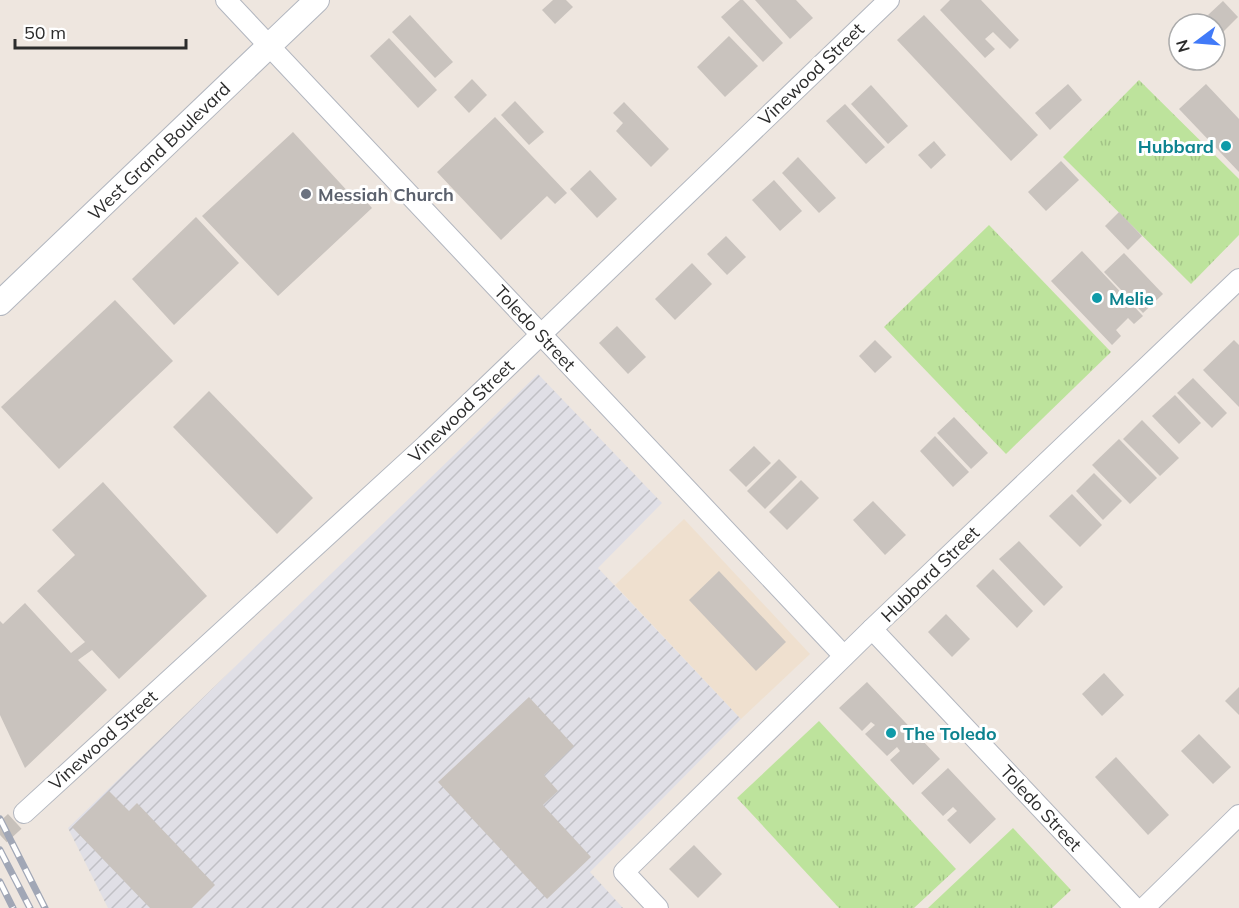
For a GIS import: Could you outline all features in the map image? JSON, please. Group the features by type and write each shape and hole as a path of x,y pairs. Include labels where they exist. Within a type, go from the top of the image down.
{"street":[{"name":"Toledo Street","path":"226,0 844,656"},
{"name":"West Grand Boulevard","path":"0,303 317,0"},
{"name":"Vinewood Street","path":"24,813 426,445 889,0"},
{"name":"Hubbard Street","path":"658,908 624,872 872,629 1239,279"},
{"name":"Toledo Street","path":"872,629 1136,908"},
{"path":"1144,908 1239,816"}],"shaded area":[{"path":"538,374 662,503 598,568 741,719 590,872 623,908 108,908 68,828"},
{"path":"684,519 810,654 741,719 615,585"}],"green space":[{"path":"1139,80 1239,179 1239,235 1191,284 1063,157"},
{"path":"989,225 1111,352 1006,454 884,327"},
{"path":"819,721 956,869 914,908 839,908 737,798"},
{"path":"1013,828 1071,890 1052,908 928,908"}],"building":[{"path":"553,0 566,0 573,7 555,24 542,10"},
{"path":"740,0 743,0 783,43 763,62 721,17"},
{"path":"755,0 796,0 813,18 790,39"},
{"path":"950,0 981,0 1019,40 1010,49 993,32 985,39 995,49 985,58 940,10"},
{"path":"1223,1 1238,17 1227,28 1227,12 1211,12"},
{"path":"410,15 453,62 435,78 392,32"},
{"path":"924,15 1038,135 1011,161 897,40"},
{"path":"729,36 758,66 725,97 697,67"},
{"path":"389,38 437,90 418,108 370,56"},
{"path":"472,79 487,95 469,113 454,97"},
{"path":"1068,84 1082,100 1050,130 1035,113"},
{"name":"Hubbard","path":"1206,84 1239,119 1239,172 1179,109"},
{"path":"871,85 908,126 888,144 851,104"},
{"path":"515,101 544,132 529,145 501,115"},
{"path":"624,102 669,149 651,167 616,131 623,123 613,113"},
{"path":"845,104 885,147 866,164 826,121"},
{"path":"495,117 567,193 555,204 547,196 501,240 437,172"},
{"path":"293,132 352,196 357,191 372,208 278,296 202,216"},
{"path":"934,141 946,155 931,169 918,155"},
{"path":"798,157 836,198 819,213 782,173"},
{"path":"1061,161 1079,180 1046,211 1028,192"},
{"path":"590,170 617,199 597,218 570,189"},
{"path":"774,180 802,211 780,231 752,200"},
{"path":"1119,212 1142,236 1128,250 1105,226"},
{"path":"196,217 239,263 174,325 132,279"},
{"path":"726,236 746,257 727,275 707,254"},
{"name":"Melie","path":"1082,251 1143,316 1134,324 1128,318 1116,330 1121,336 1112,345 1051,281"},
{"path":"1124,253 1163,294 1143,313 1104,272"},
{"path":"692,263 712,284 675,320 655,299"},
{"path":"115,300 173,361 59,469 1,407"},
{"path":"617,326 646,357 628,374 599,343"},
{"path":"875,340 892,357 875,373 859,356"},
{"path":"1234,340 1239,345 1239,407 1203,370"},
{"path":"1193,378 1227,413 1212,428 1177,393"},
{"path":"209,391 313,498 277,534 173,427"},
{"path":"1175,395 1201,423 1179,444 1152,416"},
{"path":"954,417 988,453 971,469 937,433"},
{"path":"1142,420 1179,458 1160,476 1123,439"},
{"path":"935,436 969,472 953,487 920,451"},
{"path":"1119,439 1157,478 1130,504 1092,465"},
{"path":"754,446 771,463 746,487 729,470"},
{"path":"779,459 797,477 765,509 747,491"},
{"path":"1094,473 1122,501 1103,520 1076,491"},
{"path":"801,480 819,498 787,530 769,512"},
{"path":"103,482 207,596 119,679 92,650 78,660 107,690 25,768 0,715 0,621 3,624 25,603 71,653 85,642 37,591 75,555 52,530"},
{"path":"1072,494 1102,525 1080,547 1049,516"},
{"path":"873,501 906,535 885,555 853,520"},
{"path":"1019,541 1063,587 1044,606 999,559"},
{"path":"993,569 1033,611 1017,628 976,586"},
{"path":"719,571 786,642 756,671 689,600"},
{"path":"946,614 970,639 952,657 928,632"},
{"path":"1104,673 1124,695 1102,716 1082,694"},
{"name":"The Toledo","path":"867,682 940,759 913,785 890,760 900,751 897,747 887,756 865,734 875,725 871,722 862,731 839,708"},
{"path":"1239,687 1239,715 1225,701"},
{"path":"529,697 574,746 544,775 558,791 543,805 591,857 547,899 438,782"},
{"path":"1199,734 1231,767 1213,784 1181,751"},
{"path":"1116,757 1169,815 1148,835 1095,777"},
{"path":"948,768 996,819 970,844 947,820 957,811 953,807 943,816 921,793"},
{"path":"109,791 129,811 137,803 215,885 192,908 150,908 72,827"},
{"path":"694,845 722,874 698,898 669,869"}],"tunnel":[{"path":"0,835 24,813"}],"railway":[{"path":"0,819 45,908"},
{"path":"0,850 30,908"},
{"path":"0,882 13,908"}],"place":[{"name":"Hubbard","path":"1226,146"},
{"name":"Messiah Church","path":"306,194"},
{"name":"Melie","path":"1097,298"},
{"name":"The Toledo","path":"891,733"}]}
